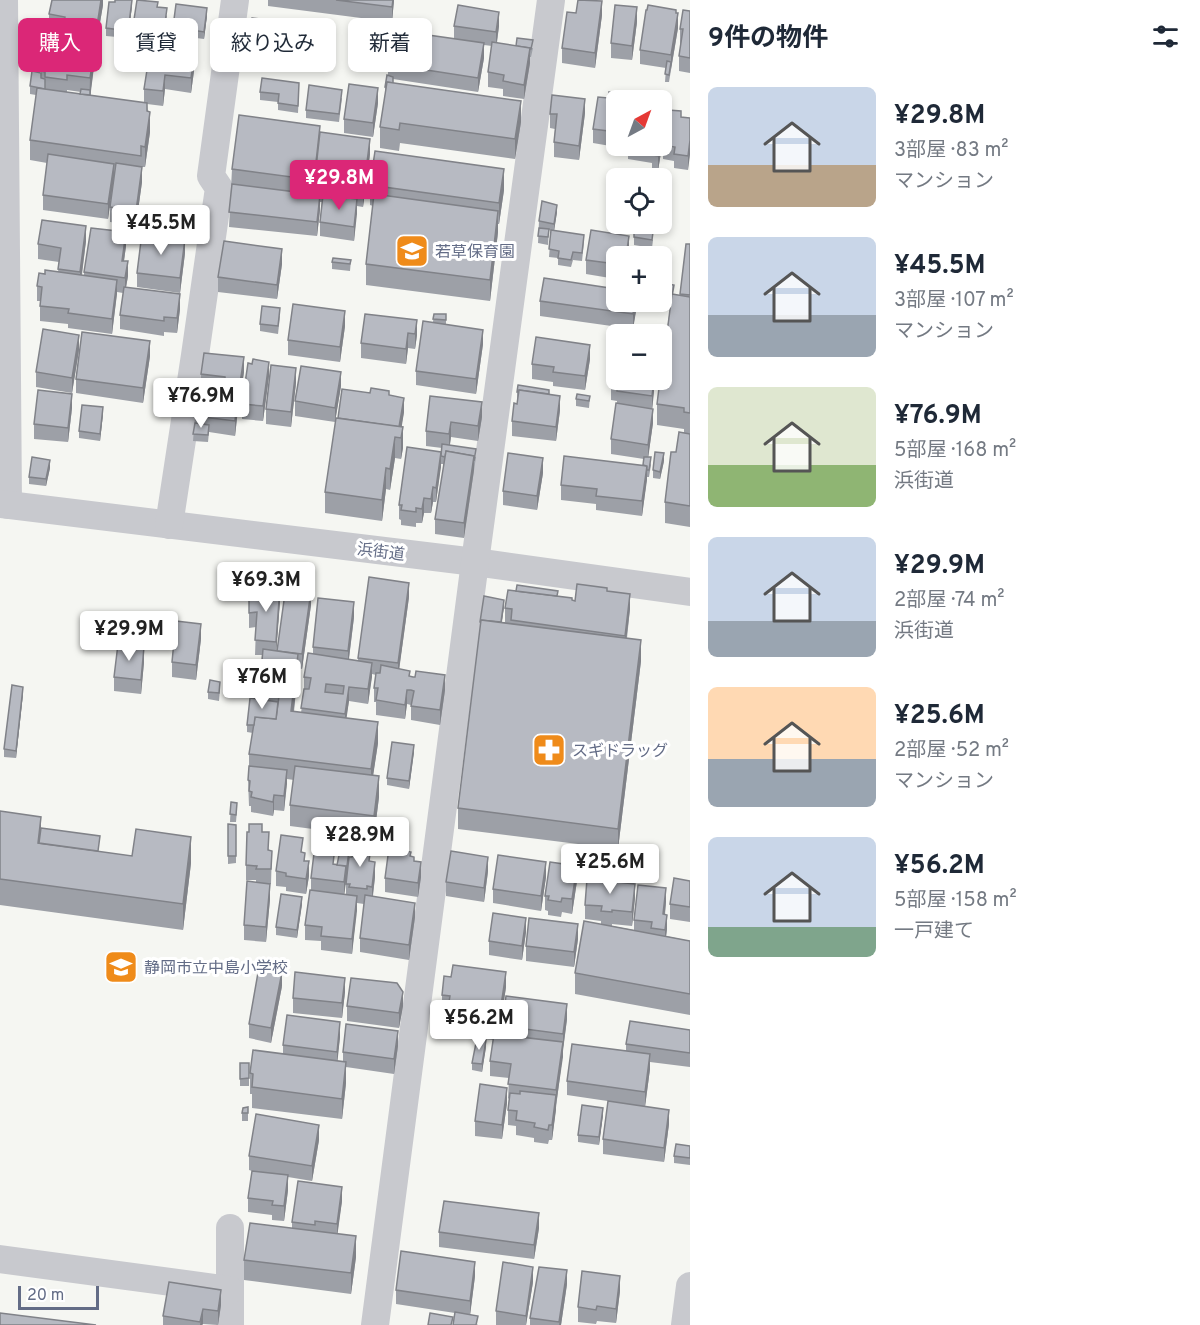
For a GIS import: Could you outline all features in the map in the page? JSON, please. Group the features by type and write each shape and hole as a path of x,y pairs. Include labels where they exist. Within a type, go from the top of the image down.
{"street":[{"path":"4,0 4,505"},
{"path":"169,525 219,188 211,176 235,0"},
{"path":"375,1325 474,562 551,0"},
{"name":"浜街道","path":"4,505 474,562 690,592"},
{"path":"230,1228 230,1325"},
{"path":"0,1259 230,1290"},
{"path":"686,1325 690,1286"}],"building":[{"path":"52,0 101,0 98,18 65,18 49,14"},
{"path":"115,0 132,0 130,18 114,18 114,29 106,28 109,2 115,2"},
{"path":"137,0 158,2 157,7 167,8 166,18 134,18"},
{"path":"336,0 393,0 392,7"},
{"path":"578,0 602,1 595,53 562,48 567,12 576,13"},
{"path":"176,4 207,8 204,32 198,31 198,18 174,18"},
{"path":"458,5 499,12 496,32 454,26"},
{"path":"615,5 637,7 632,46 611,43"},
{"path":"648,5 676,10 678,13 671,55 640,50"},
{"path":"683,10 690,11 690,58 679,56"},
{"path":"432,36 484,43 478,78 432,71"},
{"path":"517,38 533,40 531,49 516,46"},
{"path":"492,42 530,48 524,85 503,81 504,75 488,72"},
{"path":"667,61 671,62 669,75 665,74"},
{"path":"32,72 41,73 41,78 45,79 45,89 30,86"},
{"path":"45,72 91,72 90,78 67,75 67,80 45,77"},
{"path":"147,72 192,72 191,78 165,75 163,91 144,89"},
{"path":"387,75 393,77 393,83 387,82 385,87"},
{"path":"262,78 299,83 298,106 278,103 279,94 260,92"},
{"path":"387,82 521,101 515,139 400,123 399,130 380,127"},
{"path":"349,84 378,88 373,123 344,119"},
{"path":"309,85 342,90 339,114 306,110"},
{"path":"37,88 147,103 147,111 150,112 145,147 141,146 141,156 30,140"},
{"path":"81,89 90,90 90,95 80,94"},
{"path":"552,95 585,99 579,146 554,142 557,114 550,114"},
{"path":"598,97 606,98 606,131 593,129"},
{"path":"672,110 681,111 681,117 690,118 688,156 674,154 675,147 672,146"},
{"path":"239,115 320,126 314,180 232,169"},
{"path":"320,132 370,139 363,193 314,186"},
{"path":"375,151 504,169 499,203 370,185"},
{"path":"48,154 114,164 108,204 43,195"},
{"path":"116,163 142,167 136,211 110,207"},
{"path":"232,184 320,195 317,222 229,212"},
{"path":"374,194 498,211 490,280 366,264"},
{"path":"323,195 357,199 354,227 320,222"},
{"path":"542,201 557,205 554,224 539,221"},
{"path":"42,220 86,226 80,272 58,269 61,248 38,244"},
{"path":"91,228 126,232 122,261 128,261 125,278 84,272"},
{"path":"539,228 549,229 548,237 538,236"},
{"path":"551,230 584,235 582,253 573,252 571,260 558,258 559,251 549,249"},
{"path":"591,230 629,236 628,246 606,246 606,263 586,260"},
{"path":"142,233 185,239 180,278 137,273"},
{"path":"634,234 653,234 652,240 634,237"},
{"path":"224,241 282,249 277,285 218,277"},
{"path":"686,244 690,244 690,295 680,294"},
{"path":"333,258 351,260 350,264 332,262"},
{"path":"45,270 117,280 112,319 68,313 69,309 40,306 42,287 37,286 39,273 45,274"},
{"path":"544,278 606,287 606,310 540,301"},
{"path":"124,287 180,294 177,318 164,317 164,321 120,315"},
{"path":"672,294 690,297 690,413 684,412 684,408 657,404 659,390 672,390 672,324 668,324 670,312 672,312"},
{"path":"293,304 345,311 340,347 288,340"},
{"path":"262,306 280,308 278,326 260,324"},
{"path":"365,314 417,320 415,334 408,333 406,349 361,343"},
{"path":"434,314 446,314 446,320 433,319"},
{"path":"423,321 483,330 476,379 416,371"},
{"path":"43,329 79,335 72,378 36,372"},
{"path":"82,332 150,341 143,388 76,379"},
{"path":"536,337 590,345 585,376 553,372 554,367 532,364"},
{"path":"204,353 244,357 240,383 225,381 225,377 201,374"},
{"path":"253,359 269,362 263,406 242,404 248,363 252,364"},
{"path":"271,365 296,368 291,412 266,409"},
{"path":"301,366 341,372 335,408 295,401"},
{"path":"201,381 218,383 217,391 201,388"},
{"path":"518,385 549,390 549,394 519,390 517,392"},
{"path":"198,388 238,394 235,421 195,416"},
{"path":"371,388 389,391 389,395 404,398 399,427 338,418 342,389 370,393"},
{"path":"38,390 72,394 68,428 34,424"},
{"path":"519,390 560,396 556,427 512,421 514,403 517,404"},
{"path":"617,390 653,390 652,396"},
{"path":"577,394 590,396 589,401 576,399"},
{"path":"430,396 482,402 478,426 451,422 449,434 426,431"},
{"path":"616,403 653,409 648,445 611,439"},
{"path":"82,405 103,407 100,434 79,431"},
{"path":"336,418 403,427 401,438 395,437 390,469 386,468 382,500 325,492"},
{"path":"195,423 209,425 208,435 193,434"},
{"path":"679,432 690,434 690,506 665,502 671,452 676,452"},
{"path":"442,444 476,449 474,461 474,456 446,451 445,457 441,456"},
{"path":"407,447 441,452 436,488 433,487 431,499 424,498 422,509 416,508 416,512 401,510 402,505 399,505"},
{"path":"446,451 474,456 464,523 435,519"},
{"path":"655,452 664,453 660,472 653,470"},
{"path":"508,453 543,458 537,496 503,491"},
{"path":"564,456 647,466 642,501 596,496 597,489 561,485"},
{"path":"32,457 50,460 46,479 29,477"},
{"path":"644,457 651,457 649,470 643,465"},
{"path":"369,577 409,583 398,663 358,658"},
{"path":"289,581 309,585 308,590 311,591 302,654 277,651 286,586 288,587"},
{"path":"577,584 630,594 625,636 511,620 512,609 505,608 508,590 572,598 575,601"},
{"path":"517,585 558,591 557,596 516,591"},
{"path":"258,586 280,587 276,642 255,640 257,612 249,613 249,598 258,598"},
{"path":"484,596 504,600 501,622 481,620 480,622"},
{"path":"318,598 354,602 348,651 313,647"},
{"path":"481,620 641,640 618,829 458,808"},
{"path":"176,621 201,624 196,665 172,662"},
{"path":"118,644 144,647 141,680 114,677"},
{"path":"263,649 298,654 291,711 378,722 371,769 249,754 255,717 276,719 280,688 260,684"},
{"path":"308,653 372,663 368,689 349,687 345,714 301,708 304,689 309,689 311,678 304,677","holes":["326,684 344,686 343,694 325,692"]},
{"path":"381,665 410,671 409,676 413,677 416,671 445,675 440,710 411,706 414,691 411,690 407,690 405,705 376,700 378,688 374,688 376,673 380,673"},
{"path":"210,680 220,682 219,693 208,692"},
{"path":"12,685 23,687 16,751 4,749"},
{"path":"250,698 278,702 276,719 255,717 254,725 247,725"},
{"path":"392,742 414,745 409,781 387,778"},
{"path":"249,766 287,770 284,796 274,795 273,802 251,797 252,792 249,791 250,781 248,780"},
{"path":"295,766 379,776 374,816 290,805"},
{"path":"231,802 237,803 236,815 230,814"},
{"path":"0,811 41,817 38,843 132,856 136,829 191,837 183,904 0,879"},
{"path":"228,824 236,825 236,856 228,856"},
{"path":"249,824 262,824 262,832 269,832 268,850 272,851 271,869 256,869 257,866 246,865"},
{"path":"41,828 100,836 98,851 39,843"},
{"path":"281,835 303,838 301,852 305,853 304,861 309,861 306,879 286,876 286,873 276,871"},
{"path":"315,845 335,847 333,864 346,866 344,882 311,878"},
{"path":"353,845 371,847 369,861 375,862 372,887 367,886 367,889 349,887 350,884 346,884 349,857 352,857"},
{"path":"389,848 411,852 410,856 414,857 414,861 421,862 418,883 385,878"},
{"path":"340,850 349,851 346,873 346,866 337,865"},
{"path":"451,851 488,857 484,888 446,882"},
{"path":"498,855 546,862 541,896 493,889"},
{"path":"550,862 577,866 572,899 562,898 561,902 548,900 549,896 545,896"},
{"path":"588,874 605,876 605,881 588,879"},
{"path":"674,878 690,881 690,907 670,904"},
{"path":"587,879 635,884 632,912 601,911 602,906 585,905"},
{"path":"247,881 270,884 266,927 244,925"},
{"path":"638,885 666,888 663,914 667,915 665,930 651,928 652,922 634,920"},
{"path":"310,890 357,896 352,939 321,936 322,927 305,925"},
{"path":"281,894 302,897 297,930 276,927"},
{"path":"365,895 415,903 409,945 360,938"},
{"path":"493,913 526,918 522,946 489,941"},
{"path":"529,918 578,924 574,952 526,946"},
{"path":"584,921 690,941 690,994 575,973"},
{"path":"453,965 506,972 498,1026 484,1024 484,1019 447,1014 450,996 442,995 444,976 451,977"},
{"path":"259,967 282,972 271,1028 249,1024"},
{"path":"295,972 345,978 342,1003 293,998"},
{"path":"351,978 397,983 403,992 399,1013 347,1006"},
{"path":"506,996 567,1004 563,1034 502,1026"},
{"path":"287,1015 340,1022 337,1052 283,1045"},
{"path":"630,1021 690,1030 690,1053 626,1044"},
{"path":"346,1024 398,1031 394,1059 343,1052"},
{"path":"494,1034 563,1042 556,1090 508,1084 511,1064 490,1061"},
{"path":"477,1038 486,1040 482,1064 472,1063"},
{"path":"572,1044 650,1054 645,1092 567,1081"},
{"path":"253,1050 346,1062 342,1099 252,1087 253,1074 250,1073"},
{"path":"240,1063 249,1063 249,1078 240,1079"},
{"path":"480,1084 507,1088 502,1125 475,1121"},
{"path":"520,1091 556,1095 552,1125 549,1125 548,1130 534,1127 535,1123 516,1120 517,1111 508,1110 510,1093 520,1094"},
{"path":"608,1101 669,1110 664,1148 603,1139"},
{"path":"582,1105 603,1108 599,1137 578,1135"},
{"path":"248,1107 248,1113 242,1113 243,1108"},
{"path":"256,1114 319,1125 312,1166 249,1156"},
{"path":"676,1144 690,1146 690,1158 674,1156"},
{"path":"252,1171 288,1175 284,1206 272,1205 273,1201 248,1198"},
{"path":"298,1181 342,1187 337,1224 315,1221 315,1225 292,1222"},
{"path":"444,1201 539,1213 534,1245 439,1232"},
{"path":"250,1223 356,1236 351,1273 244,1260"},
{"path":"401,1251 475,1262 470,1301 396,1290"},
{"path":"503,1262 533,1267 526,1316 496,1311"},
{"path":"539,1267 567,1270 559,1322 530,1318"},
{"path":"582,1271 620,1276 616,1309 597,1306 596,1310 578,1307"},
{"path":"169,1282 221,1290 218,1311 203,1309 200,1322 163,1316"},
{"path":"455,1312 478,1316 476,1325 453,1325"},
{"path":"0,1313 96,1325 0,1325"},
{"path":"430,1313 453,1317 451,1325 428,1325"}],"place":[{"name":"若草保育園","path":"412,251"},
{"name":"スギドラッグ","path":"549,750"},
{"name":"静岡市立中島小学校","path":"121,967"}]}
